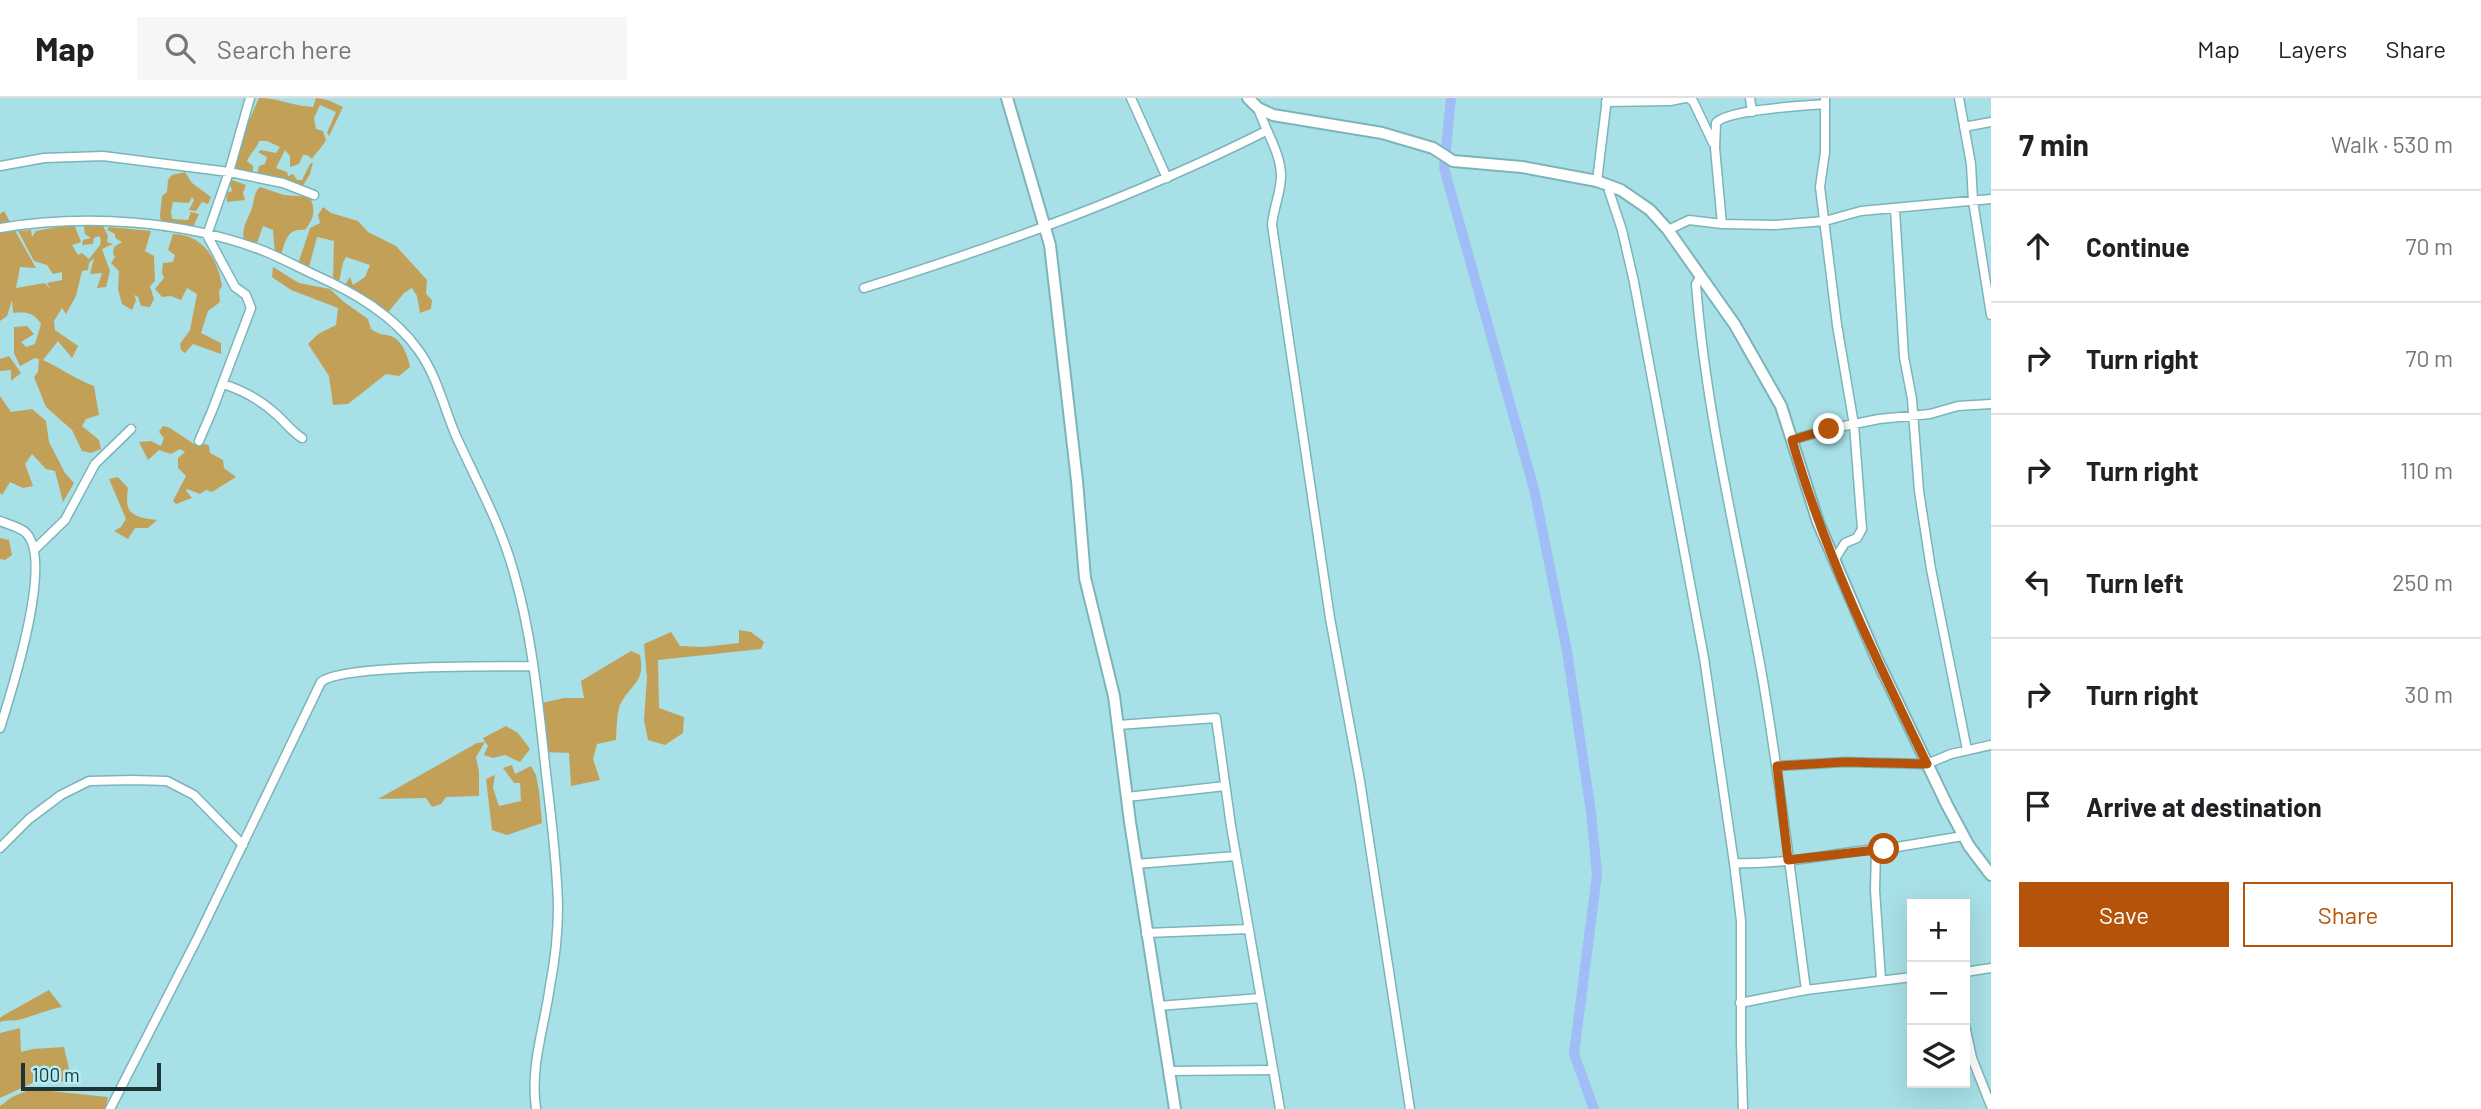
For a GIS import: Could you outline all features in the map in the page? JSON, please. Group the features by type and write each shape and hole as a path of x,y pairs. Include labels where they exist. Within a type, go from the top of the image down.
{"main road":[{"path":"1007,98 1050,245 1085,578 1114,696 1146,933 1175,1109"},
{"path":"1248,98 1258,108 1273,115 1382,133 1433,148 1453,161 1522,167 1597,181 1630,195 1650,210 1668,230 1735,325 1781,406 1805,485 1876,657 1963,836 1991,875"}],"street":[{"path":"198,441 223,384 251,308 246,295 235,287 207,235 229,172 250,98"},
{"path":"1131,98 1167,178"},
{"path":"1597,181 1606,100 1670,101 1686,98 1693,101 1715,148"},
{"path":"1696,98 1701,118"},
{"path":"1750,98 1752,112"},
{"path":"1959,98 1991,315"},
{"path":"1722,224 1715,148 1718,120 1727,116 1825,101 1825,152 1820,187 1837,325 1854,425 1862,530 1857,538 1845,543 1835,559"},
{"path":"1258,108 1278,157 1280,170 1281,180 1272,225 1330,618 1360,781 1410,1109"},
{"path":"1964,127 1991,122"},
{"path":"864,289 1045,228 1167,178 1266,131"},
{"path":"0,166 44,158 103,156 229,172 283,183 314,195"},
{"path":"1611,186 1609,191 1622,230 1634,282 1700,637 1734,863 1741,921 1740,1003 1744,1109"},
{"path":"1668,230 1689,220 1776,225 1825,221 1861,211 1991,199"},
{"path":"1895,209 1904,356 1913,414 1919,491 1967,750"},
{"path":"0,228 93,221 177,229 265,251 337,285 373,306 419,350 501,533 520,596 533,666 556,857 558,924 533,1085 536,1109"},
{"path":"1701,276 1696,284 1705,370 1727,503 1777,766 1806,990"},
{"path":"223,384 242,390 278,415 289,430 302,438"},
{"path":"1792,440 1829,429 1913,414 1930,414 1958,406 1991,404"},
{"path":"35,549 65,520 95,464 131,429"},
{"path":"0,521 25,532 35,549 32,603 15,682 0,728"},
{"path":"110,1109 243,845 316,692 327,677 363,671 533,666"},
{"path":"1118,725 1216,718 1236,856 1280,1109"},
{"path":"1777,766 1845,762 1927,764 1991,745"},
{"path":"0,848 29,819 61,795 89,781 132,780 167,781 194,795 243,845"},
{"path":"1127,797 1225,786"},
{"path":"1734,863 1761,864 1891,849 1963,836"},
{"path":"1876,849 1875,890 1881,979"},
{"path":"1136,864 1236,856"},
{"path":"1146,933 1249,929"},
{"path":"1970,971 1991,968"},
{"path":"1740,1003 1806,990 1907,977"},
{"path":"1158,1006 1261,998"},
{"path":"1970,1049 1991,1106"},
{"path":"1168,1071 1273,1070"}],"shaded area":[{"path":"259,98 313,107 316,98 343,107 329,136 327,133 336,112 320,105 314,118 316,129 323,131 326,140 312,159 303,155 299,164 290,167 290,156 285,150 276,168 287,172 288,176 293,174 297,180 302,180 313,162 310,174 301,189 257,175 259,166 265,164 267,157 258,152 261,150 276,153 280,147 267,141 259,141 247,161 253,166 253,178 228,168"},
{"path":"185,172 192,183 211,197 208,204 202,202 196,211 189,210 194,200 192,197 189,203 173,202 172,219 188,220 191,212 199,214 192,229 164,232 160,216 162,196 167,192 168,180 172,175"},
{"path":"223,177 246,185 243,193 245,200 227,202 226,193 232,191 230,184 222,181"},
{"path":"260,187 284,195 310,197 312,202 313,214 310,222 305,230 291,233 281,255 275,253 273,230 263,226 257,243 244,241 244,228 255,194"},
{"path":"323,207 331,213 358,221 368,232 396,246 427,280 426,294 432,300 431,309 420,313 417,296 412,288 404,293 385,316 343,288 350,277 353,285 365,277 370,265 346,257 337,285 333,277 334,241 317,237 309,267 297,267 310,228 320,223 318,215"},
{"path":"4,211 36,268 20,267 16,288 45,283 51,290 47,283 62,280 62,272 53,274 47,265 34,261 18,231 31,230 32,237 36,231 74,224 81,242 72,245 78,255 82,253 89,259 101,240 99,236 94,238 93,244 82,245 83,240 91,238 85,234 83,221 88,218 96,226 103,226 108,236 107,242 113,244 102,249 110,271 106,287 97,288 102,273 90,274 94,258 89,263 88,270 82,271 76,296 66,314 62,308 54,321 55,330 78,346 72,358 58,341 43,360 94,386 99,415 86,419 82,426 99,440 101,449 91,453 82,451 72,430 46,407 34,377 38,372 39,359 35,358 20,366 14,353 14,327 27,326 34,334 21,342 26,347 35,344 41,324 29,314 13,313 12,300 7,316 0,321 0,214"},
{"path":"109,227 151,231 145,251 154,256 155,281 150,286 154,299 150,307 141,306 138,297 134,295 136,300 132,310 122,304 118,289 119,271 111,263 115,257 114,247 122,242 107,230"},
{"path":"173,234 193,238 201,244 217,267 222,286 219,291 220,302 208,311 201,333 221,343 221,354 193,344 185,353 181,350 180,344 190,330 197,294 187,288 181,300 171,296 162,297 155,289 164,278 163,263 173,262 175,255 168,250"},
{"path":"273,267 299,283 330,289 368,319 371,329 397,339 410,367 399,376 386,374 348,404 333,405 329,376 308,344 318,334 336,325 338,308 291,290 272,277"},
{"path":"9,356 21,373 11,381 11,370 0,371 0,359"},
{"path":"0,396 11,412 32,409 46,421 49,442 65,473 74,483 63,502 55,471 46,469 32,454 25,464 33,486 23,488 10,482 2,495 0,493"},
{"path":"163,426 197,446 209,446 210,453 223,460 224,468 236,477 212,492 206,490 200,494 187,489 192,498 176,504 173,501 186,476 178,468 178,458 185,452 180,449 171,454 159,450 148,460 139,442 151,441 161,446 164,438 159,432"},
{"path":"118,477 128,488 127,504 132,513 157,520 148,528 135,528 128,539 114,531 121,527 126,519 109,479"},
{"path":"0,538 9,540 12,555 5,560 0,559"},
{"path":"739,630 751,632 764,642 761,649 658,660 659,708 684,717 683,733 665,745 648,740 644,720 647,678 644,644 671,632 680,646 703,647 739,643"},
{"path":"631,651 640,655 640,676 620,705 616,740 597,744 593,759 600,780 571,786 569,753 543,752 538,704 564,698 584,698 581,681"},
{"path":"506,726 518,733 530,749 520,762 505,755 493,758 484,755 488,746 483,738"},
{"path":"485,742 476,757 479,796 446,797 441,804 432,807 426,798 378,799 477,743"},
{"path":"512,765 515,774 531,766 536,775 542,823 507,835 492,830 486,779 495,775 493,788 499,806 521,801 520,783 514,783 503,768"},
{"path":"49,990 62,1007 19,1020 0,1022 4,1015"},
{"path":"20,1028 21,1052 64,1047 72,1082 39,1080 0,1098 0,1033"},
{"path":"31,1089 108,1097 105,1109 0,1109 0,1106 12,1097"}],"waterway":[{"path":"1451,98 1444,168 1534,489 1567,651 1591,812 1597,874 1574,1054 1594,1109"}],"route":[{"path":"1829,429 1792,440 1805,485 1818,522 1876,657 1927,764 1845,762 1777,766 1788,860 1829,853 1884,849"}]}
